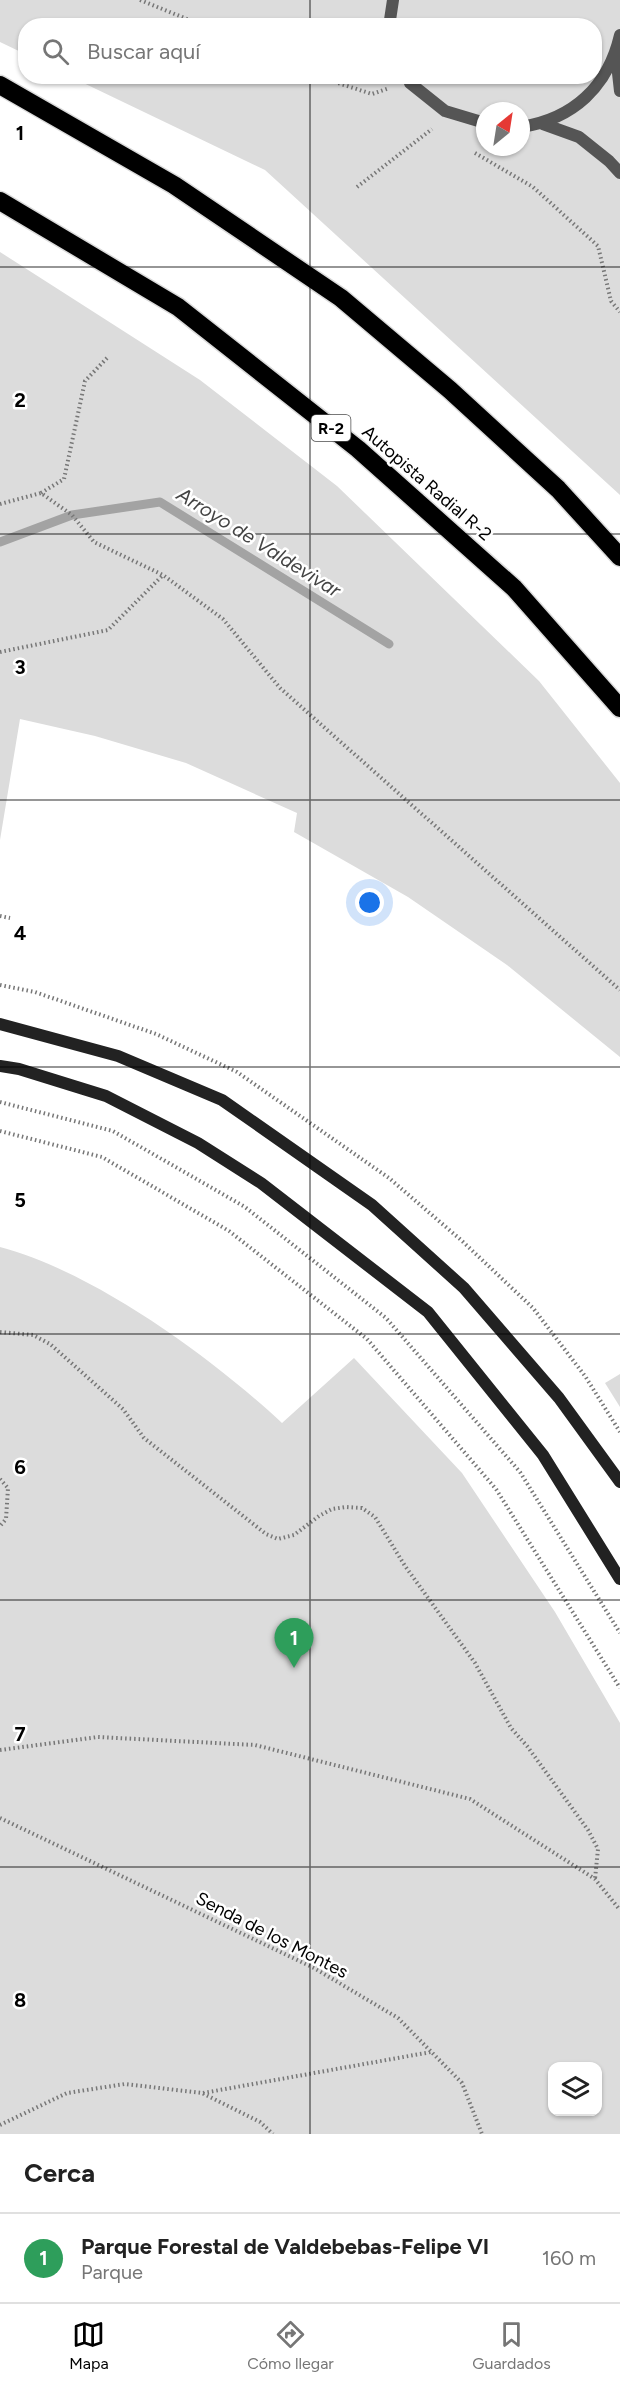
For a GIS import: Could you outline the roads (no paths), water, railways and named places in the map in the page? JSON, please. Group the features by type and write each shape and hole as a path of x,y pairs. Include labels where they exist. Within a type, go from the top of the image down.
{"highway":[{"path":"0,85 174,185 341,298 450,390 558,489 620,557"},
{"name":"Autopista Radial R-2","path":"0,201 178,307 358,449 514,588 620,708"}],"street":[{"path":"390,18 393,0"},
{"path":"620,35 616,55 620,91"},
{"path":"602,79 616,55"},
{"path":"414,84 445,111 476,120"},
{"path":"530,126 543,124 577,106 598,84"},
{"path":"543,124 579,137 620,173"},
{"path":"0,1024 118,1056 222,1100 372,1205 464,1288 560,1398 620,1482"},
{"path":"0,1066 19,1069 106,1096 198,1143 261,1183 428,1312 543,1455 620,1579"}],"waterway":[{"name":"Arroyo de Valdevivar","path":"0,542 72,515 160,502 389,644"}],"place":[{"name":"Parque Forestal de Valdebebas-Felipe VI","path":"294,1668"}]}
